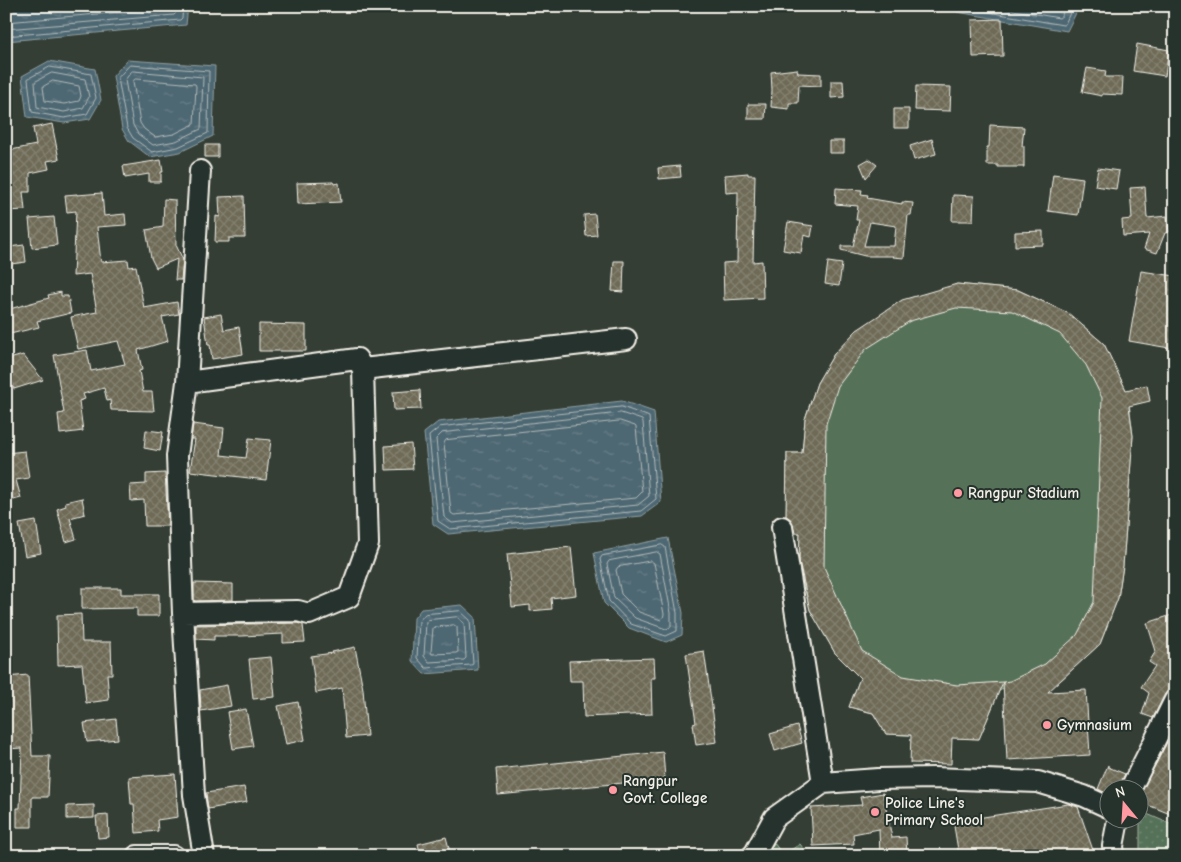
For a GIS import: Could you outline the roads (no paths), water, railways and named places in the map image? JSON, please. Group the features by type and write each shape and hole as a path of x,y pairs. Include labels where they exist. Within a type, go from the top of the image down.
{"street":[{"path":"200,171 186,382 177,456 183,613 194,794 204,856"},
{"path":"363,369 626,339"},
{"path":"183,613 298,611 310,614 350,596 368,544 363,369 357,359 186,382"},
{"path":"782,527 823,783"},
{"path":"1135,780 1175,700"},
{"path":"752,856 774,818 823,783 878,779 934,778 1038,782 1098,802"},
{"path":"1114,856 1113,846 1116,830"},
{"path":"137,856 174,856"}],"water":[{"path":"6,6 188,6 186,25 6,41"},
{"path":"958,6 1073,6 1076,13 1067,31 957,12"},
{"path":"127,60 215,66 213,136 180,152 150,157 129,141 122,129 113,76"},
{"path":"49,61 95,69 101,100 90,119 64,123 27,117 22,76"},
{"path":"622,401 654,412 661,502 642,516 448,534 433,524 424,433 438,422"},
{"path":"668,538 683,613 682,635 666,642 629,628 604,603 594,553"},
{"path":"462,605 475,617 478,670 424,674 412,661 414,618 421,609"}],"place":[{"name":"Rangpur Stadium","path":"958,493"},
{"name":"Gymnasium","path":"1047,725"},
{"name":"Rangpur Govt. College","path":"613,790"},
{"name":"Police Line's Primary School","path":"875,812"}]}
